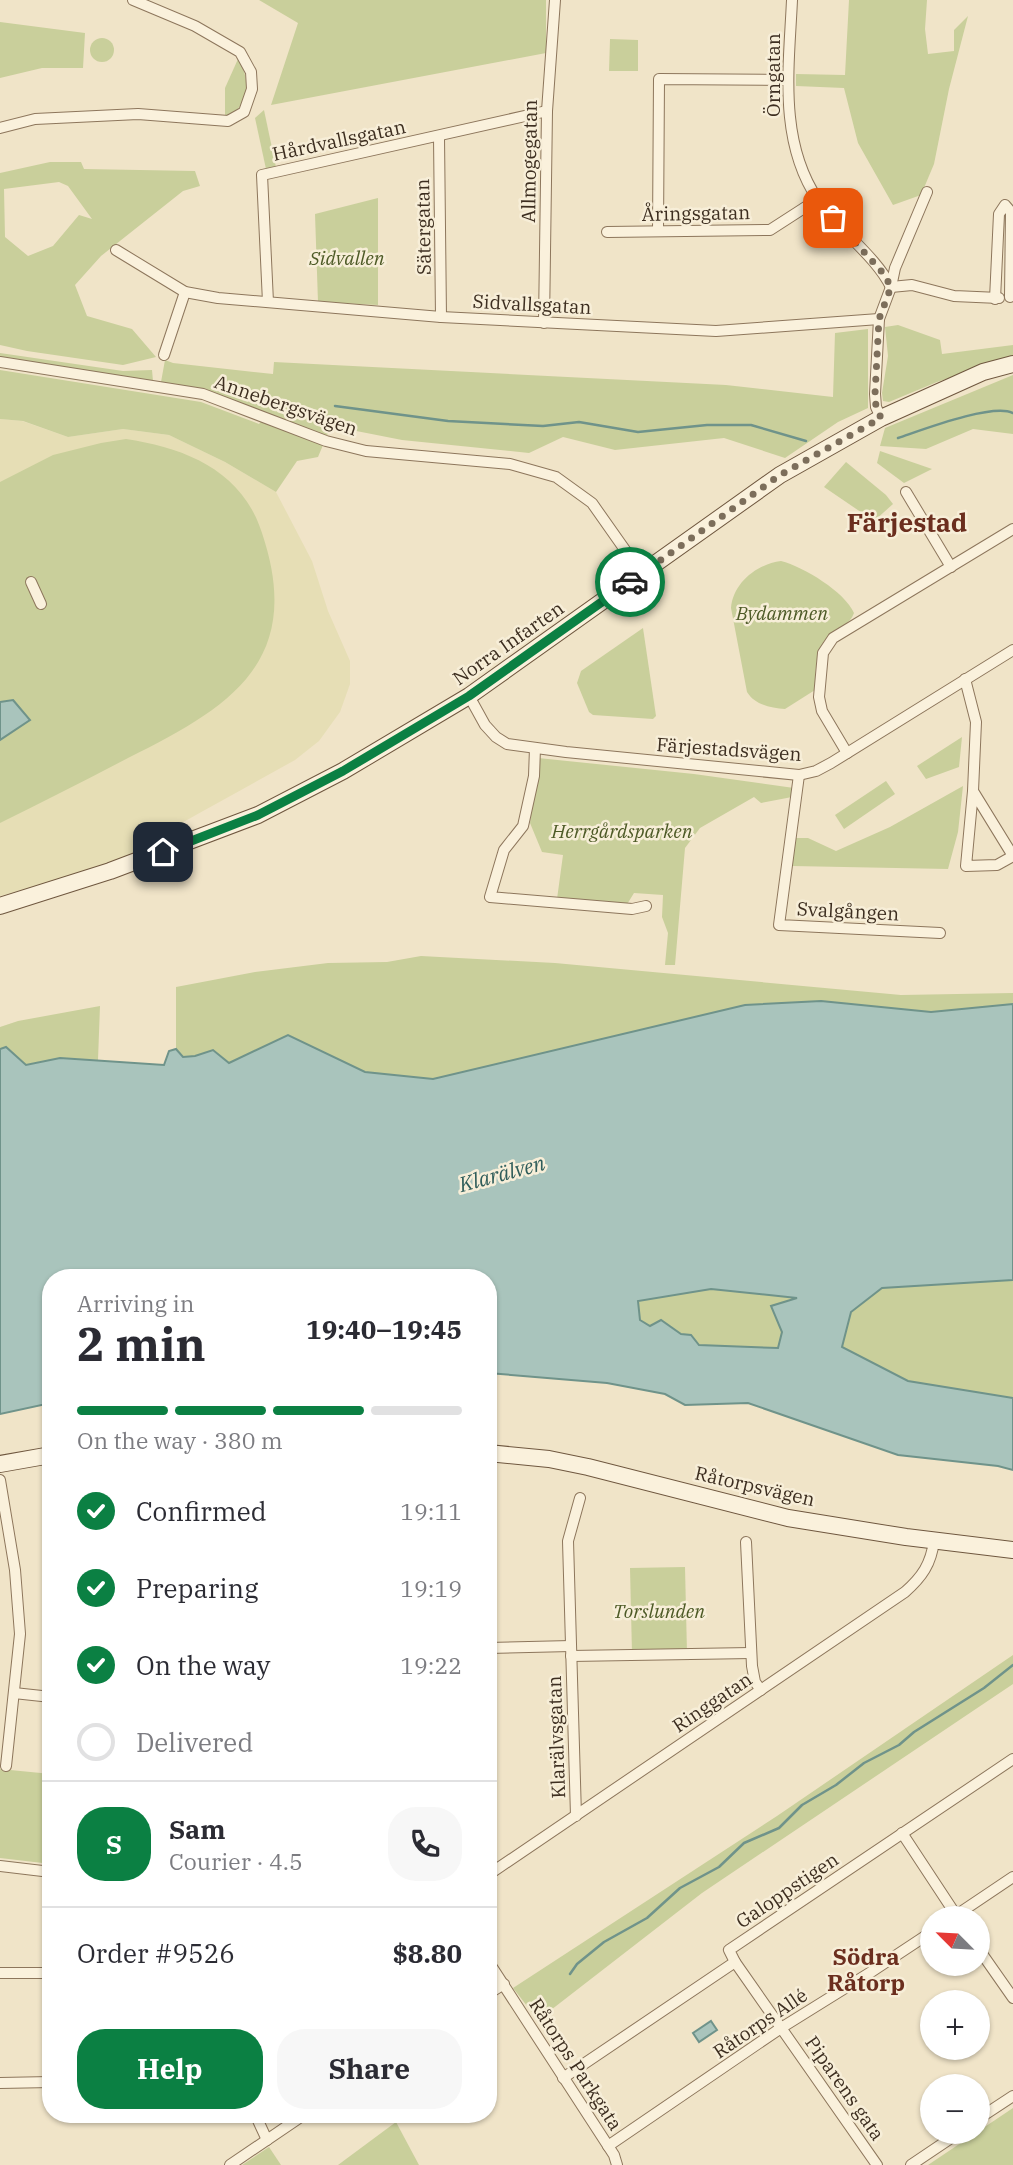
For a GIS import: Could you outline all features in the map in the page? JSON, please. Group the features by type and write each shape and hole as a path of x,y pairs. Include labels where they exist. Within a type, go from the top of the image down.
{"street":[{"path":"0,128 35,119 138,114 228,121 244,111 252,89 251,72 240,52 195,26 133,0"},
{"name":"Allmogegatan","path":"544,323 547,111 555,0"},
{"name":"Örngatan","path":"792,0 788,80 790,124 800,163 818,199 848,237 884,274 891,287"},
{"path":"658,231 659,79 788,80"},
{"name":"Hårdvallsgatan","path":"268,302 262,175 547,111"},
{"name":"Sätergatan","path":"439,137 441,317"},
{"path":"881,418 876,407 875,394 879,319 895,268 927,192"},
{"name":"Åringsgatan","path":"607,232 770,230 818,199"},
{"path":"891,287 912,285 954,296 995,299 1012,297 1011,212 1005,205 999,214 995,299"},
{"name":"Sidvallsgatan","path":"116,250 185,292 218,298 441,317 716,331 879,319"},
{"path":"164,355 185,292"},
{"name":"Annebergsvägen","path":"0,362 203,394 326,441 366,451 510,464 556,477 592,503 642,574"},
{"name":"Norra Infarten","path":"0,906 120,868 258,815 343,771 469,696 780,475 881,418 983,372 1013,364"},
{"path":"906,492 951,568"},
{"path":"847,752 822,711 819,697 823,653 833,638 1013,529"},
{"path":"31,582 41,604"},
{"name":"Färjestadsvägen","path":"469,696 485,725 507,744 799,775 816,771 1013,650"},
{"path":"965,679 976,723 966,866 997,865 1013,856 973,791"},
{"path":"535,748 534,776 523,826 504,850 490,897 632,909 646,906"},
{"name":"Svalgången","path":"799,775 779,925 940,933"},
{"name":"Råtorpsvägen","path":"497,1454 588,1467 788,1518 934,1541 1013,1550"},
{"path":"0,1464 42,1457"},
{"path":"0,1480 15,1570 20,1634 6,1766"},
{"name":"Klarälvsgatan","path":"576,1816 568,1541 580,1498"},
{"name":"Ringgatan","path":"497,1869 905,1592 928,1565 934,1541"},
{"path":"746,1542 753,1676 761,1690"},
{"path":"497,1648 571,1651"},
{"name":"Klarälvsgatan","path":"571,1651 660,1655 751,1653"},
{"path":"15,1693 42,1697"},
{"name":"Galoppstigen","path":"563,2078 735,1962 729,1950 1013,1759"},
{"path":"902,1833 948,1906"},
{"path":"0,1866 42,1871"},
{"path":"971,1906 1013,1877"},
{"name":"Råtorps Allé","path":"608,2146 782,2028 920,1939"},
{"name":"Piparens gata","path":"735,1962 877,2165"},
{"path":"990,1965 1013,1998"},
{"path":"0,1973 42,1973"},
{"name":"Råtorps Parkgata","path":"497,1974 608,2146 617,2165"},
{"path":"497,1988 504,1984"},
{"path":"0,2082 42,2082"},
{"path":"990,2111 1013,2096"},
{"path":"259,2123 267,2140"},
{"path":"230,2165 292,2123"},
{"path":"911,2165 942,2144"}],"shaded area":[{"path":"0,419 22,421 68,437 123,429 169,435 225,462 276,492 312,561 328,611 350,661 350,684 340,712 319,741 295,760 176,826 113,865 0,896"}],"green space":[{"path":"259,0 546,0 546,53 271,105 298,23"},
{"path":"849,0 927,0 925,29 928,54 954,51 954,30 968,16 949,89 934,164 921,195 893,205 858,143 844,88 796,86 796,74 845,75"},
{"path":"0,22 85,33 83,68 42,68 0,78"},
{"path":"102,38 111,41 114,50 111,59 102,62 93,59 90,50 93,41"},
{"path":"610,39 638,40 638,71 609,71"},
{"path":"238,59 245,75 246,92 239,107 225,118 225,88"},
{"path":"264,110 276,167 266,169 255,118"},
{"path":"50,162 81,162 84,169 195,171 200,186 183,191 101,256 75,285 87,316 132,329 156,357 123,365 0,345 0,173","holes":["59,182 68,186 92,219 79,215 53,246 28,256 5,237 4,189"]},
{"name":"Sidvallen","path":"378,198 378,305 318,302 315,214"},
{"path":"898,325 940,340 942,354 1013,345 1013,357 937,382 889,402 883,401 888,356 885,327"},
{"path":"868,329 868,408 838,422 785,458 724,438 615,450 563,437 529,453 402,440 331,426 318,457 297,461 276,492 225,462 169,435 123,429 68,437 23,421 0,419 0,370 201,402 259,424 268,413 210,392 161,382 165,360 273,374 274,362 726,385 833,397 835,333"},
{"path":"0,353 123,371 152,370 153,381 10,360 0,357"},
{"path":"1013,375 1013,434 973,429 926,449 880,446 885,428"},
{"path":"126,439 190,456 226,478 241,493 253,511 262,533 273,577 274,615 266,647 250,674 227,698 198,719 165,739 0,823 0,482 53,455"},
{"path":"880,451 932,469 904,483 877,463"},
{"path":"846,462 893,504 874,521 824,487"},
{"name":"Bydammen","path":"781,561 823,581 842,597 854,613 848,622 822,644 817,658 815,690 785,709 759,703 747,692 731,608 736,591 748,576 763,566"},
{"path":"643,628 656,716 653,719 593,715 589,712 577,683 581,671"},
{"path":"962,737 959,767 926,779 917,766"},
{"name":"Herrgårdsparken","path":"538,758 694,774 794,788 792,797 761,803 754,797 700,828 685,848 675,965 665,965 668,933 662,917 663,895 634,893 626,906 557,899 563,855 542,852 530,823"},
{"path":"886,781 895,794 844,829 835,815"},
{"path":"963,786 958,832 948,869 792,866 795,838 808,838 836,851 890,827"},
{"path":"421,956 555,963 901,995 1013,993 1013,1004 931,1012 821,1001 745,1005 433,1079 365,1072 288,1036 229,1063 213,1050 182,1057 176,1049 176,987 255,972 328,963 387,962"},
{"path":"100,1006 98,1060 60,1058 26,1065 6,1047 0,1049 0,1027 18,1021"},
{"path":"1013,1280 1013,1398 908,1381 842,1348 851,1312 882,1288"},
{"path":"711,1289 800,1298 782,1332 778,1349 699,1345 691,1335 681,1334 661,1320 650,1326 640,1320 638,1301"},
{"name":"Torslunden","path":"685,1567 687,1653 632,1654 630,1568"},
{"path":"1013,1655 1013,1684 702,1893 538,2020 513,1988 777,1816"},
{"path":"0,1769 42,1773 42,1863 0,1858"},
{"path":"1013,2108 1013,2165 928,2165 959,2144 990,2144 990,2123"},
{"path":"397,2123 419,2165 338,2165"},
{"path":"269,2147 281,2165 242,2165"}],"water":[{"path":"13,700 30,720 0,740 0,702"},
{"name":"Klarälven","path":"821,1001 931,1012 1013,1004 1013,1280 882,1288 851,1312 842,1347 908,1381 1013,1398 1013,1470 898,1455 748,1403 685,1405 665,1394 607,1383 497,1374 497,1269 42,1269 42,1405 0,1414 0,1049 6,1047 26,1065 60,1058 164,1065 169,1051 176,1049 183,1057 213,1050 229,1063 288,1035 365,1072 433,1079 745,1005","holes":["711,1289 797,1298 771,1306 782,1332 778,1348 699,1345 691,1335 681,1334 661,1320 650,1326 640,1320 638,1301"]},
{"path":"711,2021 717,2030 699,2042 693,2033"}],"waterway":[{"path":"335,406 448,421 543,426 579,422 638,432 707,425 751,425 806,441"},
{"path":"898,438 974,414 1003,411 1013,413"},
{"path":"570,1974 577,1964 604,1942 647,1918 680,1888 719,1867 744,1843 779,1828 802,1805 836,1785 864,1763 899,1745 914,1732 984,1688 1013,1665"}],"way so far":[{"path":"630,582 780,475 881,418 876,407 875,394 879,319 891,287 884,274 833,218"}],"district":[{"name":"Färjestad","path":"907,523"},
{"name":"Södra Råtorp","path":"866,1970"}],"route":[{"path":"163,852 258,815 434,719 630,582"}]}
